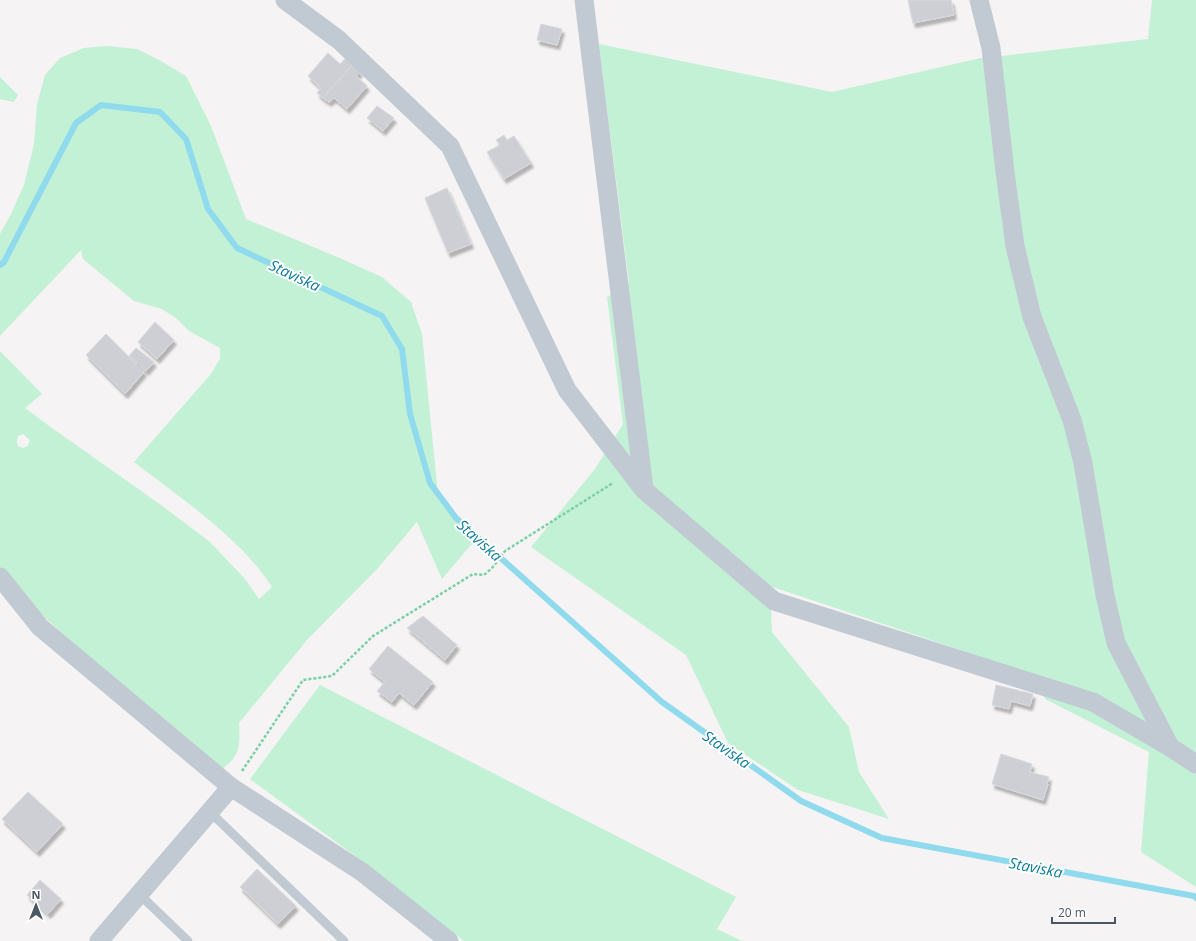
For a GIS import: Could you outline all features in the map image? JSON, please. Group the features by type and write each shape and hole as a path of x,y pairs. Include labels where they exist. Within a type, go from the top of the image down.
{"street":[{"path":"285,0 339,40 450,146 567,390 644,490 774,601 1093,702 1196,764"},
{"path":"584,0 644,490"},
{"path":"979,0 991,48 1015,246 1032,317 1072,420 1083,464 1105,595 1116,643 1170,747"},
{"path":"0,577 40,627 231,787 362,872 449,941"},
{"path":"98,941 231,787"}],"lane":[{"path":"210,812 344,941"},
{"path":"139,894 188,941"}],"path":[{"path":"231,787 303,680 332,676 373,636 474,574 484,575 492,568 505,551 630,472"}],"green space":[{"path":"1152,0 1196,0 1196,887 1141,852 1149,752 1045,699 1041,677 770,586 772,632 849,727 859,772 889,819 798,790 728,743 686,655 531,547 595,469 623,424 607,297 629,283 599,44 832,92 985,57 1148,39"},
{"path":"107,46 137,49 186,76 211,126 246,219 382,277 411,302 422,334 438,495 476,539 442,579 417,522 378,568 307,640 239,723 238,749 233,759 222,769 205,762 31,605 0,567 0,351 42,394 25,408 161,505 210,542 245,579 259,599 272,587 259,569 226,535 208,519 134,462 210,375 220,359 220,348 189,331 177,319 162,309 134,301 83,259 81,250 0,336 0,234 24,185 34,144 37,104 45,75 60,58 84,48","holes":["23,434 30,440 28,446 23,448 18,446 18,436"]},
{"path":"0,77 18,95 14,102 0,99"},
{"path":"320,685 736,897 717,929 742,941 464,941 366,864 250,779"}],"building":[{"path":"908,0 951,0 954,15 913,23"},
{"path":"541,24 562,29 557,45 537,40"},
{"path":"328,53 340,64 345,59 352,65 323,98 317,93 321,88 308,76"},
{"path":"352,65 360,72 356,76 367,86 347,109 334,98 329,102 323,98"},
{"path":"377,106 394,118 383,131 367,118"},
{"path":"504,135 507,140 514,136 531,163 504,179 487,152 500,145 496,140"},
{"path":"447,188 471,244 448,253 425,198"},
{"path":"155,322 174,340 157,359 138,342"},
{"path":"106,334 144,372 125,394 86,355"},
{"path":"136,348 154,362 146,371 129,356"},
{"path":"423,616 457,645 445,660 407,628"},
{"path":"388,646 433,682 414,705 399,693 392,702 377,691 385,682 369,669"},
{"path":"996,685 1033,694 1030,706 1011,701 1009,709 992,705"},
{"path":"1001,754 1032,764 1030,772 1049,777 1043,800 992,784"},
{"path":"28,792 63,824 37,852 2,819"},
{"path":"257,869 296,906 278,924 240,887"},
{"path":"40,880 61,899 48,914 27,895"}],"waterway":[{"name":"Staviska","path":"0,265 4,262 76,123 101,105 160,112 186,139 208,209 237,248 382,316 402,349 410,414 430,483 456,518 662,702 801,801 882,838 1194,896 1196,898"}]}
